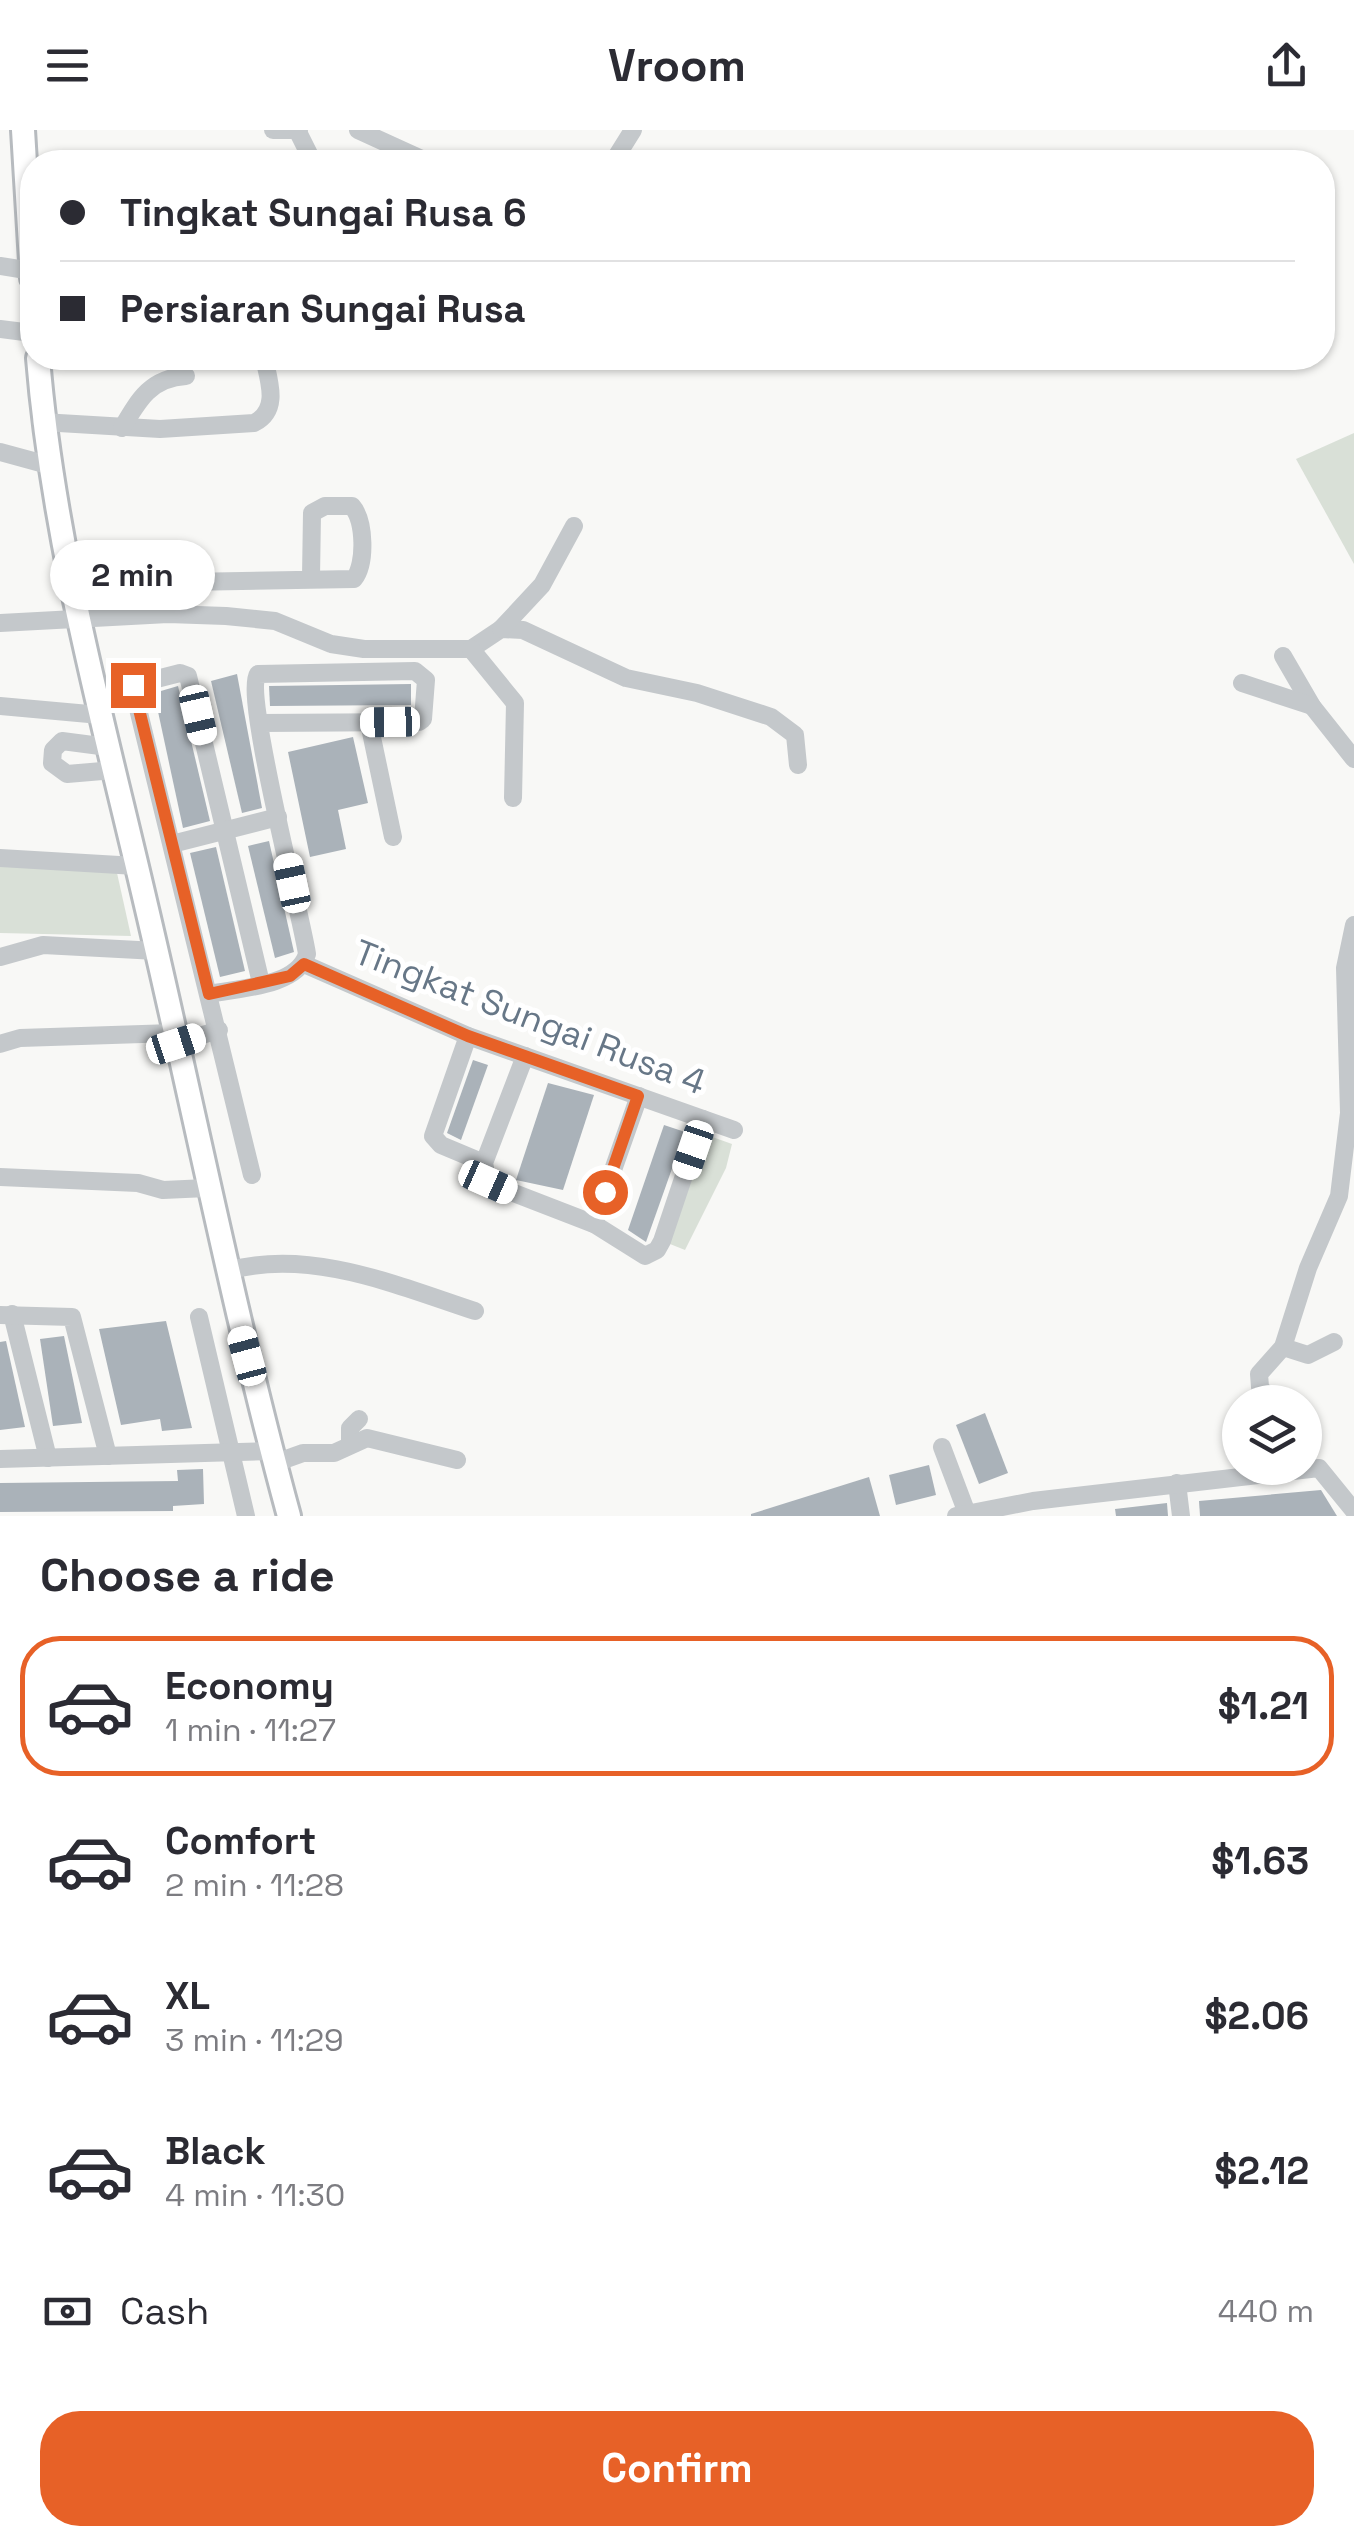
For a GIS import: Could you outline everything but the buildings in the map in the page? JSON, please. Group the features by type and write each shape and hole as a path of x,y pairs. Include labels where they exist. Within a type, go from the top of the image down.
{"main road":[{"path":"39,370 48,466 100,715 157,951 207,1188 289,1516"}],"street":[{"path":"273,130 298,130"},
{"path":"358,130 402,150"},
{"path":"42,422 122,428 237,426 264,418 270,398 266,370"},
{"path":"122,428 152,384 164,378 186,376"},
{"path":"0,452 48,466"},
{"path":"72,584 358,576 361,524 352,506 325,506 312,512 311,577"},
{"path":"0,623 201,615 274,620 343,647 471,648 501,629 542,585 574,526"},
{"path":"201,615 208,582"},
{"path":"501,629 523,630 626,678 709,696 771,717 796,736 798,765"},
{"path":"471,648 516,703 512,798"},
{"path":"1284,656 1312,706 1354,759"},
{"path":"209,994 290,976 304,964 306,949 260,724 254,680 258,674 420,672 426,680 423,719 260,724"},
{"path":"252,1175 131,678 180,673 188,676 261,983"},
{"path":"1242,683 1312,706"},
{"path":"0,706 100,715"},
{"path":"369,723 393,837"},
{"path":"108,747 62,741 53,750 52,764 67,774 114,770"},
{"path":"172,844 278,818"},
{"path":"0,858 136,866"},
{"path":"1262,1385 1258,1378 1283,1348 1308,1268 1339,1196 1349,1114 1345,968 1354,925"},
{"path":"0,956 43,945 157,951"},
{"name":"Tingkat Sungai Rusa 4","path":"304,964 468,1036 734,1130"},
{"path":"0,1044 20,1038 175,1038 219,1030"},
{"path":"468,1036 433,1136 441,1145 484,1163"},
{"path":"524,1056 484,1163 488,1182 594,1224 645,1256 657,1250 704,1119"},
{"path":"594,1224 638,1096"},
{"path":"0,1176 138,1183 172,1190 207,1188"},
{"path":"227,1271 286,1261 368,1278 475,1311"},
{"path":"48,1458 6,1314 70,1315 108,1456"},
{"path":"199,1317 246,1516"},
{"path":"1283,1348 1308,1354 1334,1342"},
{"path":"350,1444 349,1431 359,1419"},
{"path":"0,1459 230,1451 273,1457 334,1454 350,1444 375,1438 457,1460"},
{"path":"942,1447 964,1515 1222,1479"},
{"path":"1322,1472 1354,1511"},
{"path":"1177,1484 1182,1516"}],"shaded area":[{"path":"1354,433 1354,564 1296,459"},
{"path":"0,864 117,873 131,936 0,933"},
{"path":"704,1134 732,1144 726,1168 685,1250 665,1242"}],"route":[{"path":"133,685 209,994 290,976 304,964 468,1036 638,1096 605,1192"}]}
